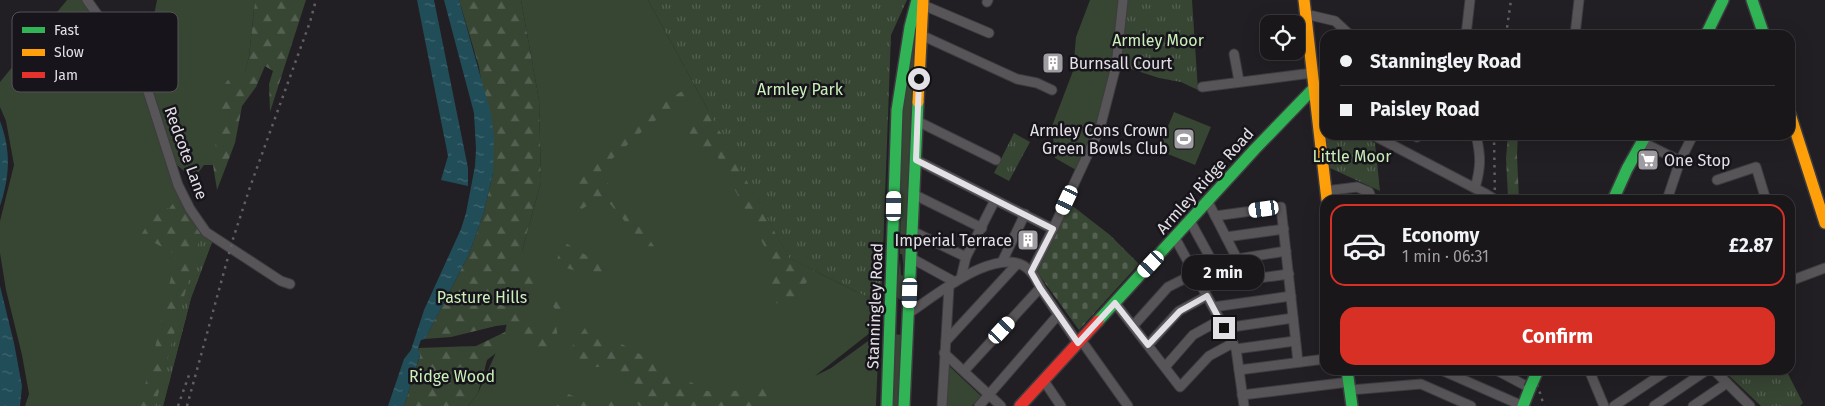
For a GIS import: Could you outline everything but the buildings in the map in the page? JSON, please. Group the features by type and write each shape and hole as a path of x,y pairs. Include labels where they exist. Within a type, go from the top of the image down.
{"main road":[{"path":"1304,0 1313,89 1320,106"},
{"path":"1708,30 1723,0"},
{"path":"1752,0 1762,30"},
{"name":"Stanningley Road","path":"887,406 897,110 903,87 907,38 912,15 921,2"},
{"name":"Stanningley Road","path":"904,406 916,160 921,2"},
{"name":"Armley Ridge Road","path":"1020,406 1313,89"},
{"path":"1795,130 1825,223"},
{"path":"1322,140 1326,195"},
{"path":"1616,195 1643,140"},
{"path":"891,308 900,306 909,315 898,327 891,323"},
{"path":"1348,375 1352,406"},
{"path":"1523,406 1536,375"}],"street":[{"name":"Redcote Lane","path":"87,0 95,12"},
{"path":"1031,272 1100,128 1107,107 1116,66 1123,0"},
{"path":"1467,30 1470,0"},
{"path":"1576,30 1579,0"},
{"path":"921,2 989,33"},
{"path":"1305,14 1335,21 1345,30"},
{"path":"921,35 1016,79 1037,83 1052,90"},
{"path":"1234,54 1239,81"},
{"path":"1202,87 1312,73"},
{"name":"Redcote Lane","path":"148,92 178,185 199,224 206,232 280,281 290,284"},
{"path":"917,121 996,160"},
{"path":"1388,140 1488,195"},
{"path":"1475,188 1480,168 1480,153 1477,140"},
{"path":"1647,140 1680,161"},
{"path":"1669,195 1680,161 1691,140"},
{"path":"916,160 1053,229"},
{"path":"1717,180 1756,167 1764,195"},
{"path":"1326,195 1357,187 1369,192 1370,195"},
{"path":"913,194 982,228"},
{"path":"942,406 944,353 955,282 995,200"},
{"path":"1208,202 1248,280"},
{"path":"1215,216 1281,207 1298,362"},
{"path":"1002,262 1025,214"},
{"path":"1190,221 1224,283"},
{"path":"1226,238 1284,229"},
{"path":"912,231 966,258"},
{"path":"1175,238 1234,346 1244,406"},
{"path":"1237,259 1286,251"},
{"path":"911,258 955,282"},
{"path":"909,315 955,282 981,268 1002,262 1017,264 1031,272 1058,316 1128,406"},
{"path":"946,341 1017,264"},
{"path":"1795,277 1825,268"},
{"path":"1133,326 1168,288 1194,274"},
{"path":"1202,286 1289,274"},
{"path":"964,372 1040,288"},
{"path":"1148,345 1180,311 1207,296"},
{"path":"1213,307 1291,296"},
{"path":"1115,303 1180,387 1209,356 1234,346 1295,341"},
{"path":"979,406 1058,316"},
{"path":"1165,367 1193,335 1222,324 1293,318"},
{"path":"944,353 1001,406"},
{"path":"1239,370 1320,360"},
{"path":"1453,375 1523,406"},
{"path":"1510,375 1530,388"},
{"path":"1591,375 1604,406"},
{"path":"1614,406 1660,375"},
{"path":"1654,406 1700,375"},
{"path":"1719,375 1747,403"},
{"path":"1044,381 1061,406"},
{"path":"1693,406 1727,383"},
{"path":"1242,395 1349,386 1421,384 1470,406"},
{"path":"1735,406 1747,403"}],"green space":[{"path":"67,0 82,0 90,12 57,12"},
{"path":"157,0 255,0 249,57 222,165 204,165 198,173 184,171 176,164 154,92 178,92 178,12 155,12"},
{"path":"255,0 306,0 270,112 269,84 273,71 265,66 256,87 242,106 235,143 217,190 213,165 223,86 232,75 245,72 249,57"},
{"name":"Pasture Hills","path":"459,0 521,0 539,100 541,182 522,251 525,269 532,274 544,272 542,287 520,288 513,299 514,309 520,313 520,323 496,326 451,337 425,339 469,254 484,212 493,173 493,157 479,67"},
{"path":"521,0 648,0 789,258 881,304 880,325 815,376 831,368 879,333 876,406 468,406 478,393 505,332 522,251 541,182 539,100"},
{"name":"Armley Park","path":"648,0 907,0 891,35 881,304 789,258"},
{"path":"1090,0 1120,0 1113,57 1104,100 1095,128 1076,170 1055,158 1052,126 1073,71 1076,37"},
{"name":"Armley Moor","path":"1127,0 1192,0 1198,90 1181,82 1159,78 1119,65"},
{"path":"913,43 904,268 902,254 900,254 902,117"},
{"path":"12,67 12,92 143,92 174,186 201,233 155,406 25,406 29,394 22,355 6,290 0,253 0,221 14,165 6,121 0,107 0,82"},
{"path":"690,86 694,93 649,125 601,169 603,177 654,246 649,250 606,199 591,203 582,209 572,205 579,183 602,146 640,118"},
{"path":"709,110 789,258 815,271 803,287 798,306 786,311 772,299 770,257 715,152 702,152 690,140 689,125"},
{"name":"Armley Cons Crown Green Bowls Club","path":"1174,112 1211,127 1195,165 1158,150"},
{"path":"1014,133 1030,142 1009,181 994,173"},
{"name":"Little Moor","path":"1327,140 1369,140 1375,143 1380,191 1330,168"},
{"path":"1508,140 1518,140 1519,195 1508,195 1506,158"},
{"path":"179,195 192,221 212,242 191,298 163,406 139,406 153,357 176,255 153,242 141,247 135,245 146,227 154,207 161,205 169,209"},
{"path":"1070,204 1110,235 1139,264 1079,330 1037,272"},
{"path":"201,233 212,242 191,298 163,406 155,406"},
{"path":"564,242 609,269 606,280 563,267 552,279 551,291 568,309 561,319 550,301 547,284"},
{"path":"900,259 901,275 904,276 903,297 900,300 896,296"},
{"path":"587,325 707,391 728,392 767,385 768,406 639,406 610,366 584,368 569,362 569,351"},
{"name":"Ridge Wood","path":"531,326 556,326 559,343 550,356 531,351 517,337 487,360 478,393 468,406 404,406 420,356 418,348 476,346 505,332"},
{"path":"895,334 901,335 899,406 890,406"},
{"path":"948,365 981,396 972,406 946,406"},
{"path":"1728,375 1789,375 1803,403 1800,406 1761,406"},
{"path":"604,393 611,395 629,406 603,406"},
{"path":"568,394 596,406 556,406 566,400"}],"water":[{"path":"417,0 434,0 468,168 468,186 441,180 448,156"},
{"path":"444,0 459,0 491,114 494,137 493,173 484,212 469,254 425,339 421,340 418,348 420,355 404,406 388,406 404,359 411,350 424,310 461,229 475,166 474,113"},
{"path":"0,121 4,132 8,163 6,184 0,206"},
{"path":"0,286 22,386 20,406 0,406"}],"railway":[{"path":"187,406 233,239 310,22 316,0"},
{"path":"1507,30 1511,0"},
{"path":"1494,140 1495,195"},
{"path":"178,406 189,375"},
{"path":"1535,375 1544,406"}],"traffic: fast":[{"path":"887,406 897,110 910,27 917,0"},
{"path":"1708,30 1723,0"},
{"path":"1752,0 1762,30"},
{"path":"1098,321 1255,149 1313,89"},
{"path":"904,406 918,102"},
{"path":"1615,195 1643,140"},
{"path":"1348,375 1352,406"},
{"path":"1530,388 1536,375"},
{"path":"1523,406 1530,388"}],"traffic: slow":[{"path":"918,102 923,0"},
{"path":"1304,0 1320,139"},
{"path":"1795,130 1825,223"},
{"path":"1320,140 1326,195"}],"traffic: jam":[{"path":"1020,406 1098,321"}],"place":[{"name":"Burnsall Court","path":"1053,63"},
{"name":"Armley Cons Crown Green Bowls Club","path":"1184,139"},
{"name":"One Stop","path":"1648,160"},
{"name":"Imperial Terrace","path":"1028,240"}],"route":[{"path":"919,79 916,160 1053,229 1031,272 1058,316 1078,343 1115,303 1148,345 1180,311 1207,296 1224,328"}]}
